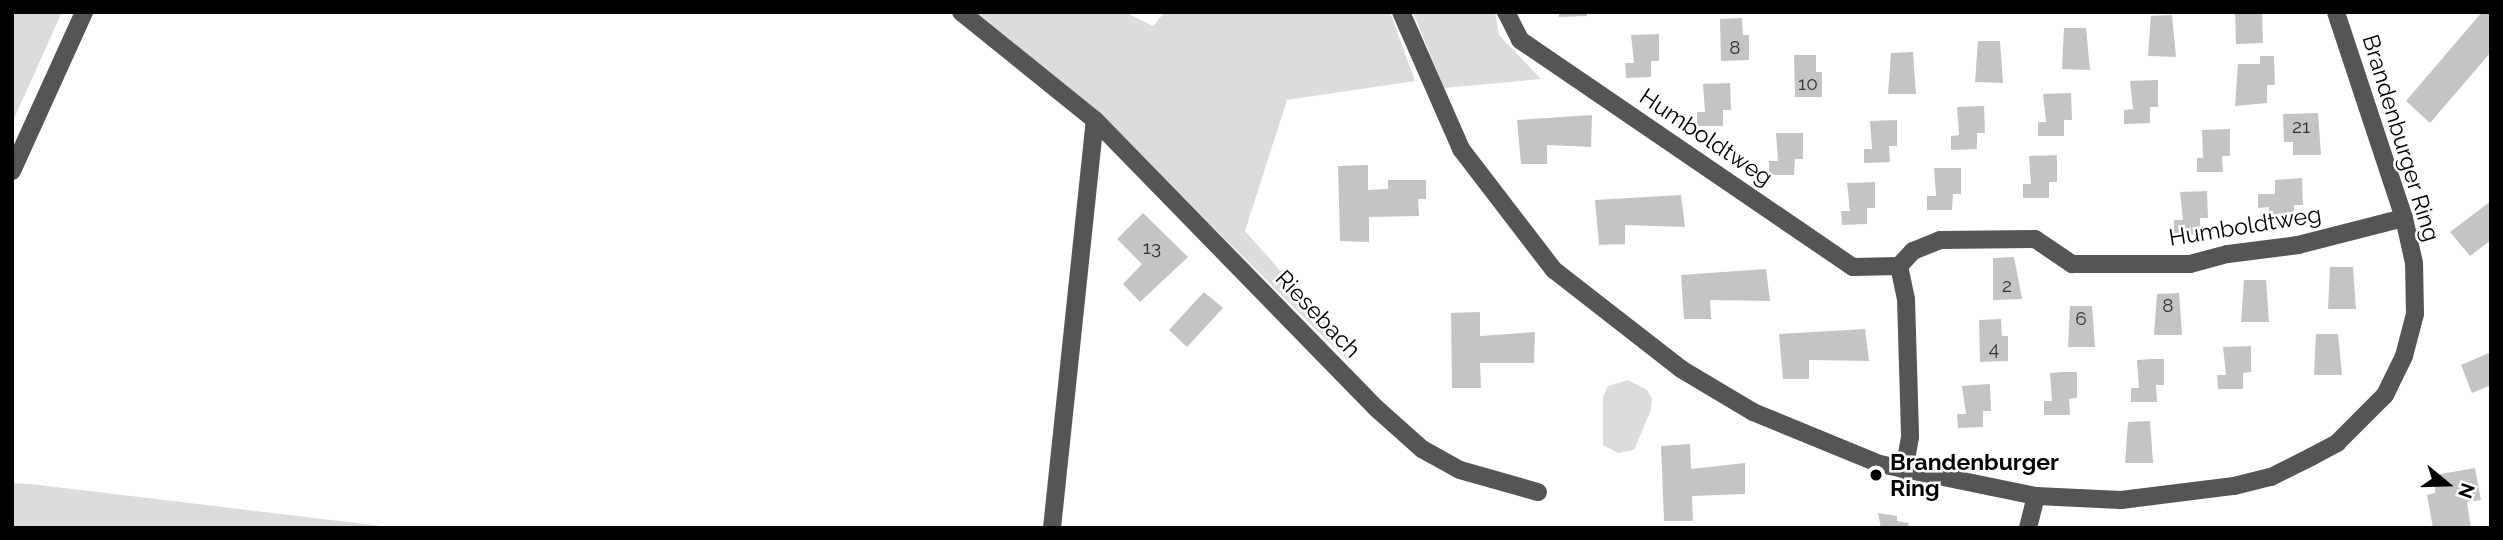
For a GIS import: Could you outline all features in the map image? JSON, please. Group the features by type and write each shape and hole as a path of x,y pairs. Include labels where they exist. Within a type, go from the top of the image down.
{"street":[{"path":"12,171 84,12"},
{"name":"Riesebach","path":"961,12 1095,120 1376,408 1422,449 1460,470 1538,492"},
{"name":"Brandenburger Ring","path":"1401,12 1461,149 1555,270 1681,369 1753,412 1904,470 2036,496 2122,500 2189,495 2271,477 2337,443 2385,395 2404,356 2415,314 2414,263 2404,218 2336,12"},
{"name":"Humboldtweg","path":"1506,12 1520,40 1853,267 1899,267 1913,251 1940,240 2035,239 2072,264 2190,264 2228,254 2298,246 2404,218"},
{"path":"1052,528 1095,120"},
{"path":"1899,267 1906,299 1910,437 1904,470"},
{"path":"2028,528 2036,496"}],"shaded area":[{"path":"12,12 62,12 12,123"},
{"path":"968,12 1125,12 1153,26 1165,12 1390,12 1415,81 1287,100 1245,231 1335,332 1351,364 1113,128"},
{"path":"1413,12 1495,12 1499,35 1541,79 1444,88"},
{"path":"1628,380 1647,390 1652,399 1651,410 1634,450 1618,453 1603,445 1603,397 1608,386"},
{"path":"12,483 31,484 398,528 12,528"}],"building":[{"path":"1559,12 1587,12 1587,16 1559,17"},
{"path":"2235,12 2262,12 2263,43 2236,44"},
{"path":"2482,12 2491,12 2491,52 2430,123 2406,101"},
{"path":"2172,15 2176,57 2148,56 2151,16"},
{"path":"1742,18 1743,35 1749,35 1749,60 1721,61 1720,19"},
{"path":"2064,28 2086,28 2090,70 2062,69"},
{"path":"1659,34 1659,61 1651,61 1651,77 1626,78 1625,63 1634,63 1631,35"},
{"path":"1978,41 2000,41 2003,83 1975,82"},
{"path":"1913,52 1916,94 1888,94 1891,53"},
{"path":"1794,55 1816,55 1816,72 1822,72 1822,97 1795,97"},
{"path":"2260,56 2274,56 2275,85 2267,85 2267,103 2235,106 2238,64 2260,64"},
{"path":"2158,80 2158,107 2150,107 2150,123 2124,124 2124,110 2133,109 2130,81"},
{"path":"1730,83 1731,110 1723,110 1723,126 1697,126 1697,112 1705,112 1703,84"},
{"path":"2071,93 2072,120 2064,120 2064,136 2038,136 2038,122 2046,122 2043,94"},
{"path":"1984,106 1985,133 1977,133 1977,149 1951,150 1951,136 1959,135 1957,107"},
{"path":"2318,113 2321,155 2293,155 2293,142 2284,142 2283,114"},
{"path":"1592,115 1591,147 1547,145 1547,164 1521,164 1517,120"},
{"path":"1897,120 1897,146 1889,146 1890,162 1864,163 1864,149 1872,149 1870,121"},
{"path":"2230,129 2230,156 2222,156 2223,172 2197,172 2197,158 2203,158 2202,130"},
{"path":"1776,133 1803,133 1803,159 1795,159 1794,175 1769,175 1769,161 1778,161"},
{"path":"2057,155 2057,182 2049,182 2049,198 2023,198 2023,184 2031,184 2029,156"},
{"path":"1368,165 1368,190 1388,189 1388,180 1426,180 1426,199 1418,199 1419,216 1369,217 1369,242 1340,241 1338,166"},
{"path":"1934,168 1961,168 1961,194 1953,194 1952,210 1927,210 1927,196 1936,196"},
{"path":"2302,178 2303,205 2294,205 2294,221 2269,221 2269,207 2258,208 2258,194 2275,194 2275,180"},
{"path":"1875,182 1875,208 1867,208 1867,224 1842,225 1841,211 1850,211 1847,183"},
{"path":"2207,191 2208,218 2200,218 2200,234 2174,235 2174,220 2183,220 2180,192"},
{"path":"1681,195 1685,227 1625,225 1625,244 1599,245 1595,200"},
{"path":"2491,201 2491,240 2470,256 2450,232"},
{"path":"1143,213 1188,257 1140,302 1123,284 1142,264 1117,239"},
{"path":"2014,257 2022,299 1993,300 1993,258"},
{"path":"2330,267 2353,267 2356,309 2328,309"},
{"path":"1766,269 1770,301 1710,300 1711,319 1684,319 1681,275"},
{"path":"2244,280 2266,280 2269,322 2241,322"},
{"path":"1204,292 1223,308 1187,347 1169,330"},
{"path":"2179,293 2182,335 2154,335 2157,294"},
{"path":"2070,306 2092,306 2095,347 2068,347"},
{"path":"1480,312 1480,336 1535,332 1534,363 1480,363 1481,388 1452,388 1451,313"},
{"path":"2001,319 2002,336 2008,336 2008,361 1980,362 1979,320"},
{"path":"1865,329 1869,361 1809,360 1809,379 1783,379 1779,334"},
{"path":"2316,334 2338,334 2342,375 2314,375"},
{"path":"2251,346 2251,372 2243,373 2243,389 2218,389 2217,375 2226,375 2223,347"},
{"path":"2491,352 2491,385 2472,393 2461,365"},
{"path":"2164,359 2164,385 2156,385 2157,402 2131,402 2131,388 2139,388 2137,360"},
{"path":"2077,372 2077,398 2069,399 2070,415 2044,415 2044,401 2052,401 2050,373"},
{"path":"1990,384 1991,411 1983,411 1983,427 1958,428 1957,414 1966,414 1962,386"},
{"path":"2150,421 2153,463 2125,463 2128,422"},
{"path":"1690,444 1691,469 1745,463 1745,494 1692,496 1693,521 1664,521 1661,446"},
{"path":"2475,468 2481,500 2467,502 2471,528 2433,528 2427,495 2435,493 2435,475"},
{"path":"1878,513 1897,516 1897,521 1909,523 1908,528 1881,528"}],"place":[{"name":"Brandenburger Ring","path":"1876,475"}]}
